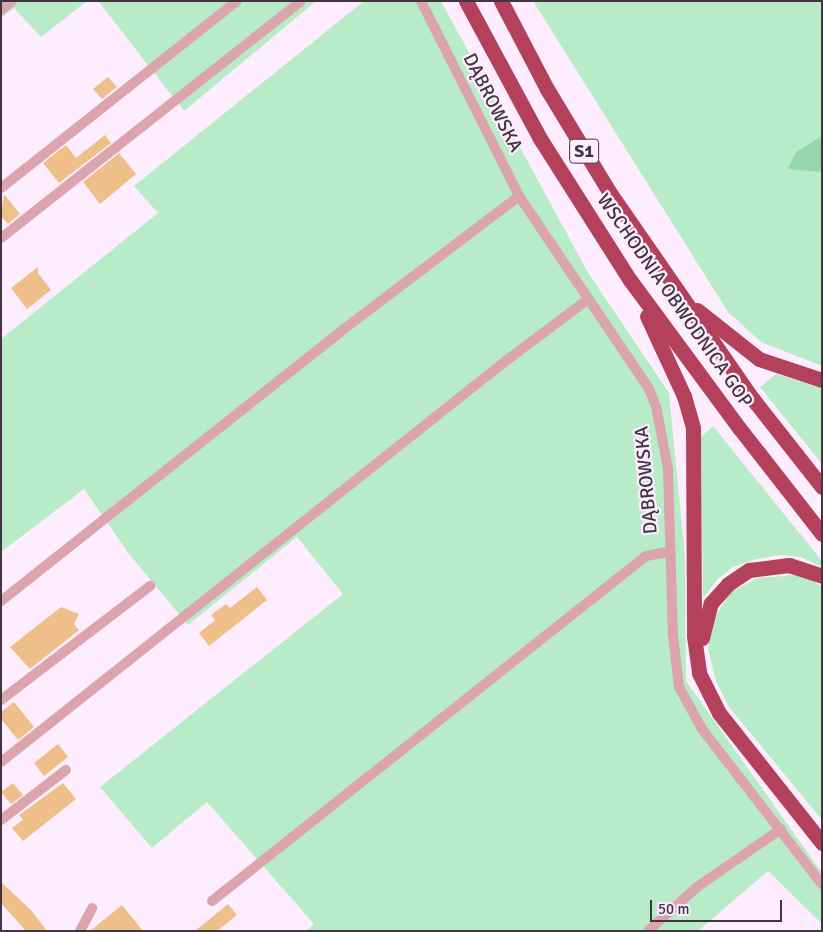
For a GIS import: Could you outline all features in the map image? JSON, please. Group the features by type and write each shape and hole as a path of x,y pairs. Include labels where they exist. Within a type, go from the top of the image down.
{"highway":[{"name":"WSCHODNIA OBWODNICA GOP","path":"466,1 541,140 630,280 740,430 822,534"},
{"name":"WSCHODNIA OBWODNICA GOP","path":"501,1 547,89 610,193 678,294 822,487"},
{"path":"630,280 673,368 694,428 694,636 704,688 719,713 822,843"},
{"path":"678,294 738,345 760,359 822,380"},
{"path":"697,658 711,603 737,576 773,565 789,565 822,576"}],"lane":[{"path":"1,10 12,1"},
{"path":"1,188 238,1"},
{"path":"1,238 301,1"},
{"name":"DĄBROWSKA","path":"420,1 519,196 587,300 644,382 656,406 668,469 673,634 679,687 702,729 822,884"},
{"path":"1,601 340,332 519,196"},
{"path":"1,762 507,360 587,300"},
{"path":"212,901 646,556 671,551"},
{"path":"1,700 150,586"},
{"path":"1,820 66,770"},
{"path":"648,931 697,887 781,829"},
{"path":"80,931 92,908"}],"green space":[{"path":"1,1 87,1 41,37 14,8 1,18"},
{"path":"98,1 316,1 184,111"},
{"path":"364,1 441,1 587,271 669,393 685,556 686,681 822,873 822,924 768,871 698,931 306,931 314,924 207,802 152,848 100,787 343,594 297,537 188,625 129,554 84,489 1,552 1,339 158,213 134,186"},
{"path":"533,1 822,1 822,366 761,342 728,312"},
{"path":"822,136 822,172 788,169 796,152"},
{"path":"776,374 822,388 822,464 760,387"},
{"path":"713,426 822,561 822,567 801,557 781,555 757,559 733,567 718,579 703,598 701,437"},
{"path":"794,575 812,580 822,587 822,820 729,707 716,681 708,649 710,624 731,592 758,578"}],"building":[{"path":"108,77 117,87 102,99 93,89"},
{"path":"105,135 111,143 59,183 43,163 66,145 76,158"},
{"path":"119,153 136,174 100,204 83,182"},
{"path":"4,194 20,214 8,224 1,216"},
{"path":"38,267 38,273 51,290 27,309 11,288"},
{"path":"257,587 267,600 209,646 199,633 215,620 211,615 226,604 230,608"},
{"path":"61,607 79,614 74,624 79,630 30,669 10,647"},
{"path":"14,702 34,727 18,740 1,719 1,712"},
{"path":"58,744 68,757 44,776 34,763"},
{"path":"13,783 23,795 11,804 1,792"},
{"path":"63,783 76,799 23,841 12,828 23,820 19,815"},
{"path":"1,882 30,909 47,931 26,931 1,903"},
{"path":"228,904 237,915 217,931 195,931"},
{"path":"122,905 143,931 90,931"}]}
